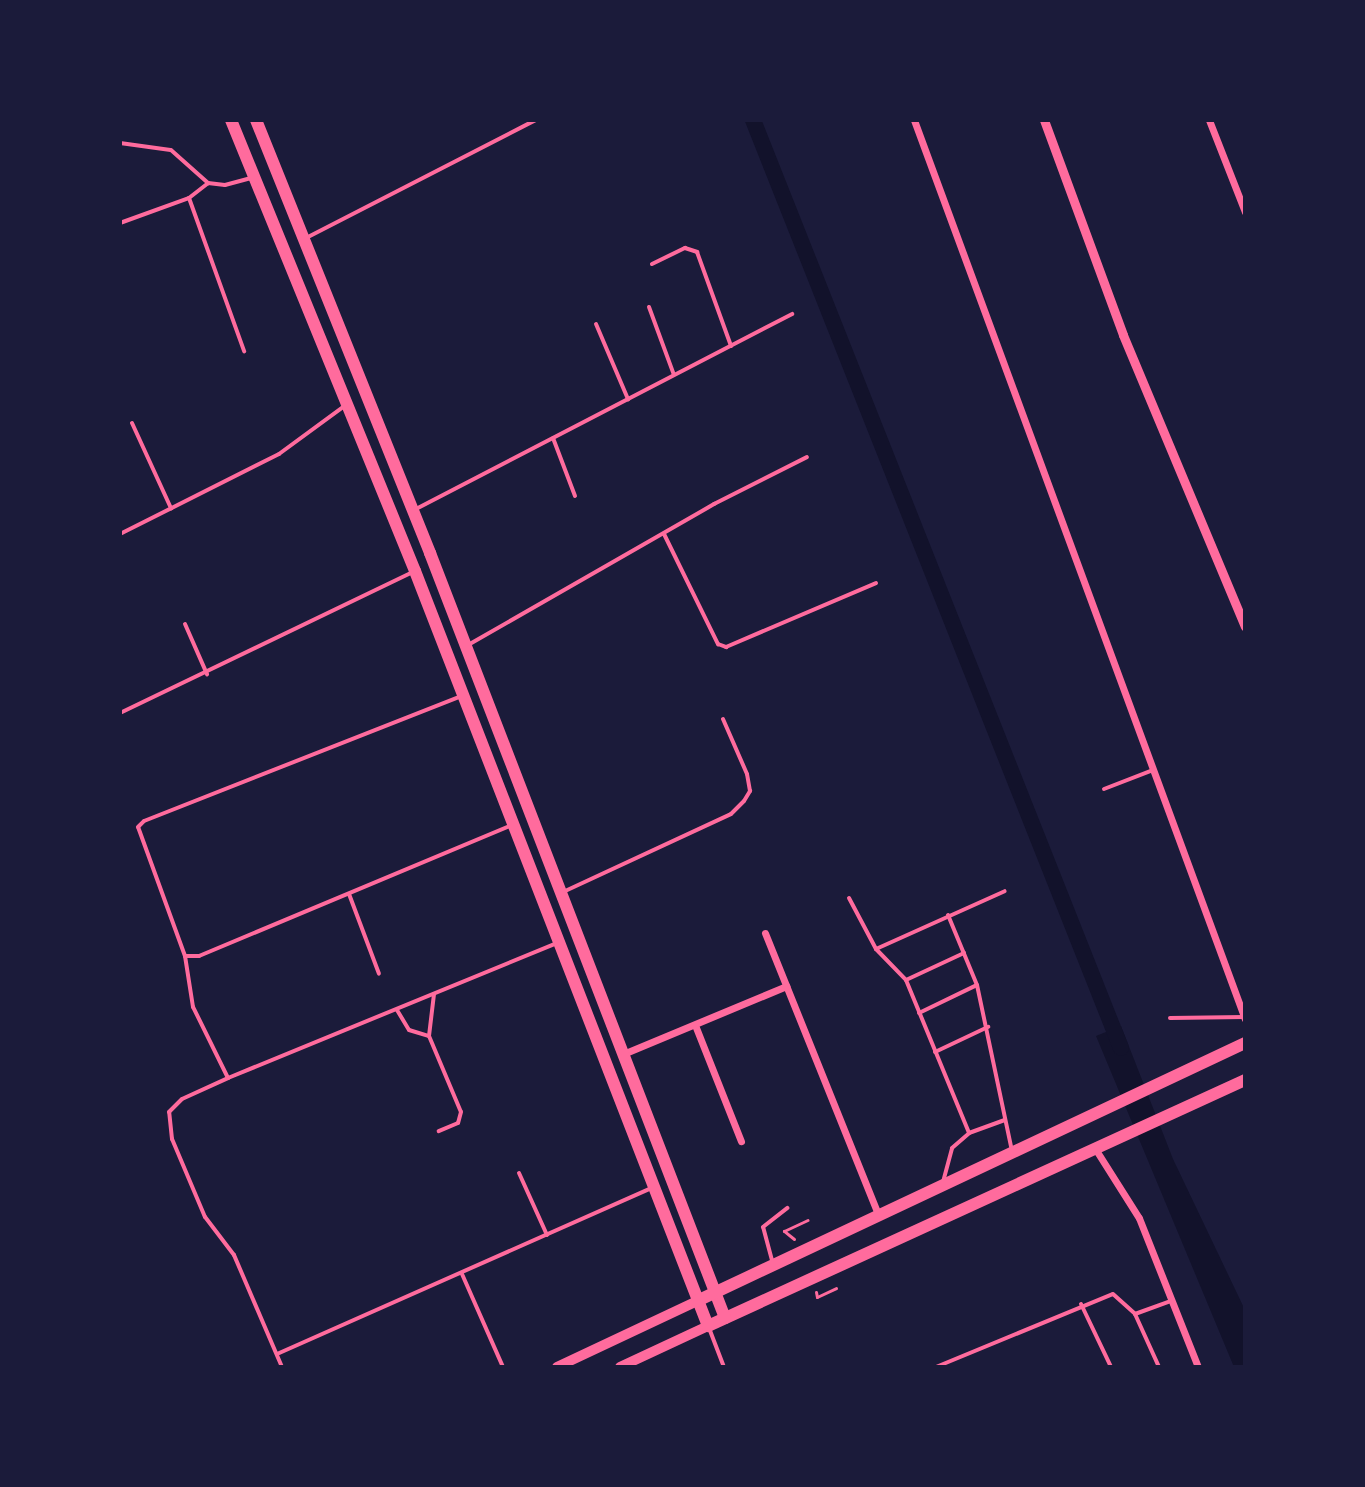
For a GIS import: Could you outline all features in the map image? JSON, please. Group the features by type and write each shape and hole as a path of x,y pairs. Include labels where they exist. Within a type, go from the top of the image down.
{"main road":[{"path":"231,120 415,571 708,1326"},
{"path":"256,120 413,510 725,1318"},
{"path":"557,1367 1173,1081 1245,1043"},
{"path":"620,1367 1245,1080"}],"street":[{"path":"914,120 1245,1018"},
{"path":"1044,120 1123,335 1245,626"},
{"path":"1209,120 1245,212"},
{"path":"765,933 880,1217"},
{"path":"623,1054 786,986"},
{"path":"695,1025 741,1141"},
{"path":"1098,1149 1127,1195 1198,1367"}],"lane":[{"path":"304,239 536,120"},
{"path":"120,143 171,150 208,183 225,185 254,177"},
{"path":"120,223 189,198 208,183"},
{"path":"189,198 244,351"},
{"path":"652,264 685,248 697,252 731,346"},
{"path":"649,307 674,375"},
{"path":"413,510 792,314"},
{"path":"596,324 628,399"},
{"path":"120,534 279,454 347,404"},
{"path":"132,423 171,509"},
{"path":"553,438 575,496"},
{"path":"466,646 807,457"},
{"path":"664,534 718,644 726,647 876,583"},
{"path":"120,713 207,674 415,571"},
{"path":"185,624 207,674"},
{"path":"228,1078 193,1007 185,956 138,827 144,821 464,695"},
{"path":"561,893 731,814 744,801 750,791 747,774 723,719"},
{"path":"1104,789 1153,770"},
{"path":"185,956 199,956 514,824"},
{"path":"876,949 1005,891"},
{"path":"349,894 379,974"},
{"path":"849,898 876,949 906,980 969,1133"},
{"path":"948,915 977,985 1013,1155"},
{"path":"282,1367 234,1255 205,1217 168,1124 169,1112 182,1099 228,1078 557,943"},
{"path":"906,980 964,953"},
{"path":"919,1013 977,985"},
{"path":"434,994 429,1036 461,1112 458,1123 439,1131"},
{"path":"397,1010 409,1030 429,1036"},
{"path":"1170,1018 1245,1018"},
{"path":"935,1052 988,1027"},
{"path":"942,1188 945,1159 969,1133 1005,1120"},
{"path":"519,1173 547,1235"},
{"path":"277,1354 653,1187"},
{"path":"774,1266 763,1227 787,1208"},
{"path":"462,1273 503,1367"},
{"path":"936,1367 1081,1304 1113,1294 1135,1314 1159,1367"},
{"path":"1135,1314 1172,1300"},
{"path":"1081,1304 1111,1367"},
{"path":"708,1326 724,1367"}],"path":[{"path":"791,1233 785,1233 808,1220"},
{"path":"816,1295 836,1288"}],"shaded area":[{"path":"1121,1026 1173,1159 1245,1310 1245,1367 1234,1367 1096,1036"}],"waterway":[{"path":"753,120 1121,1048"}]}
